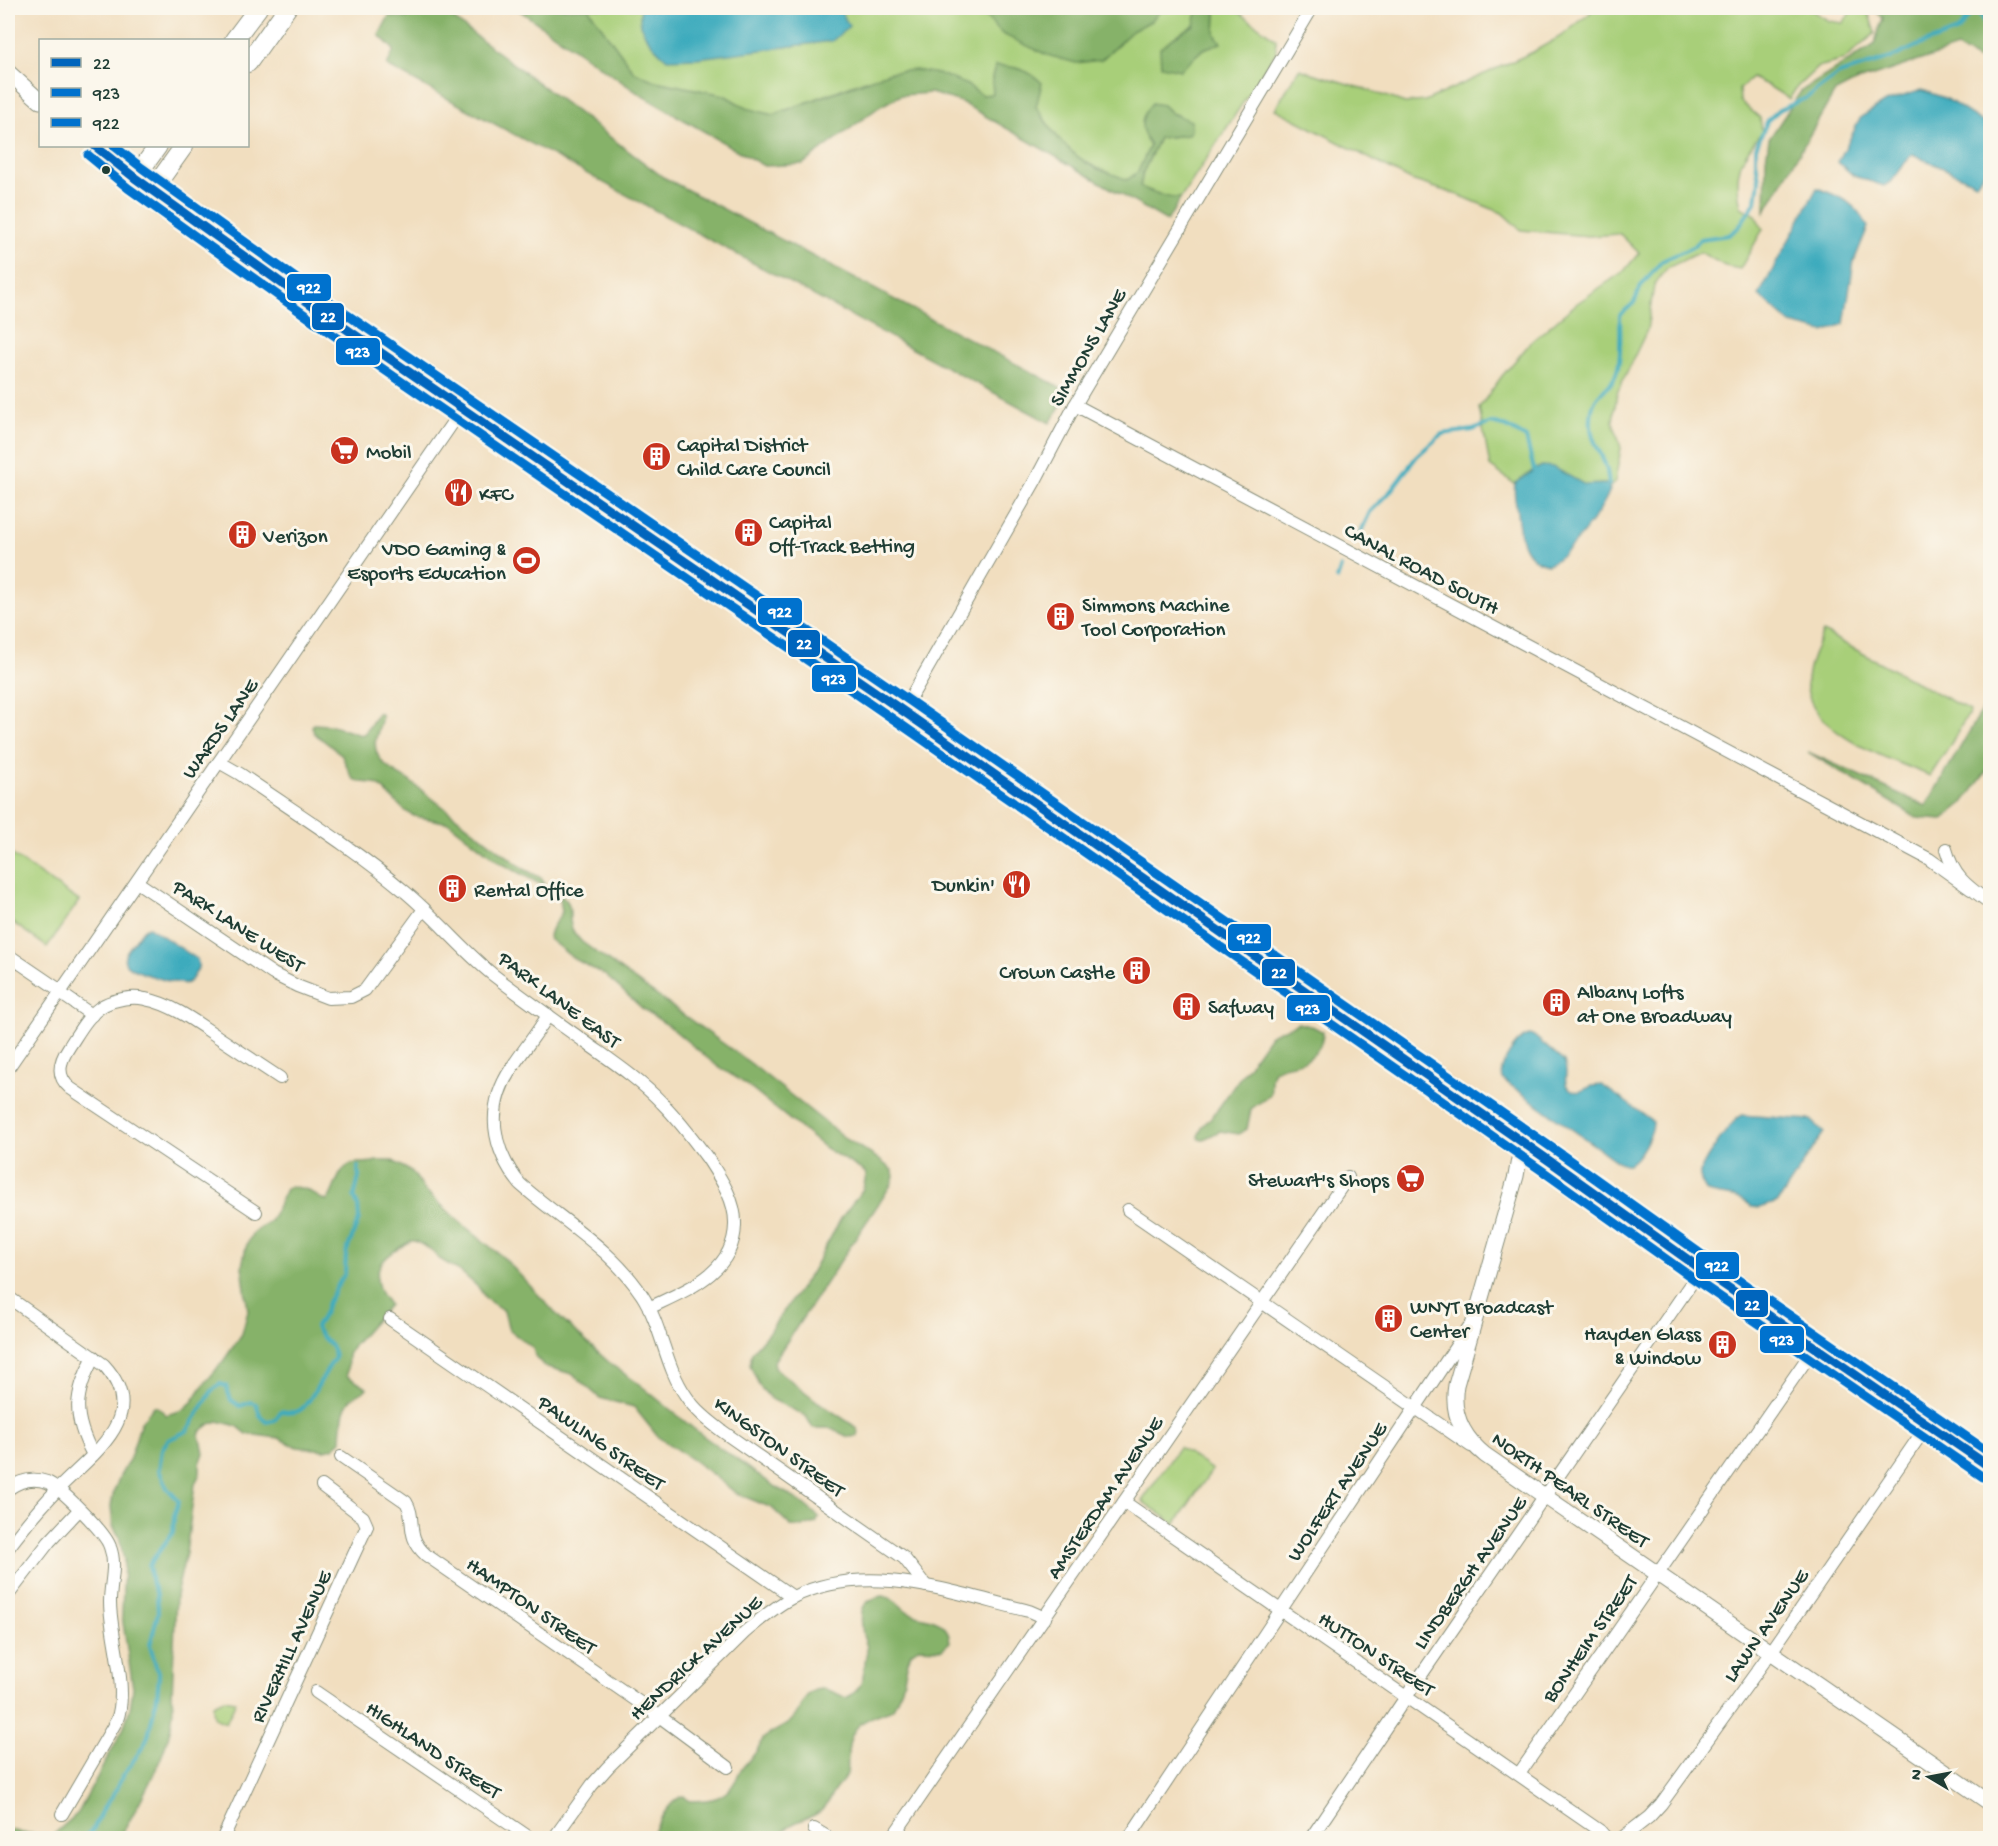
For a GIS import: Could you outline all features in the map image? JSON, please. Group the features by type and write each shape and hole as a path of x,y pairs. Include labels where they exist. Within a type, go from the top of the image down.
{"highway":[{"path":"235,39 258,8"},
{"path":"249,62 287,8"},
{"path":"135,178 158,147"},
{"path":"152,190 183,147"}],"main road":[{"path":"8,72 39,100"},
{"path":"96,147 135,178 333,321 903,711 1522,1142"},
{"name":"WOLFERT AVENUE","path":"1475,1319 1516,1176 1522,1142"},
{"path":"1475,1319 1460,1370 1455,1401 1461,1426 1470,1441 1485,1455"},
{"name":"NORTH PEARL STREET","path":"1485,1455 1990,1803"}],"street":[{"name":"SIMMONS LANE","path":"903,711 1030,491 1075,405 1312,8"},
{"name":"CANAL ROAD SOUTH","path":"1075,405 1929,859 1971,889"},
{"name":"WARDS LANE","path":"8,1068 462,409"},
{"name":"PARK LANE EAST","path":"219,762 240,774 379,870 424,909 482,966 662,1102 688,1133 716,1172 729,1195 736,1223 734,1239 719,1266 705,1279 649,1308"},
{"path":"1946,849 1955,873 1990,903"},
{"name":"PARK LANE WEST","path":"136,882 273,974 320,996 337,998 357,995 365,990 424,909"},
{"path":"8,955 92,1015"},
{"path":"256,1212 70,1088 64,1082 60,1071 62,1058 92,1015 103,1006 136,998 154,1001 184,1014 280,1078"},
{"name":"KINGSTON STREET","path":"548,1015 511,1069 500,1091 495,1121 499,1149 510,1170 520,1184 610,1256 628,1275 649,1308 684,1394 696,1409 722,1431 896,1552 915,1570 926,1586"},
{"path":"1522,1142 1701,1269 1990,1467"},
{"name":"AMSTERDAM AVENUE","path":"892,1839 1348,1177"},
{"name":"NORTH PEARL STREET","path":"1128,1210 1485,1455"},
{"name":"LINDBERGH AVENUE","path":"1311,1839 1701,1269"},
{"path":"8,1297 104,1365 119,1386 122,1402 121,1417 115,1430 57,1490 8,1548"},
{"name":"PAWLING STREET","path":"390,1319 793,1597"},
{"name":"WOLFERT AVENUE","path":"1129,1839 1475,1319"},
{"name":"BONHEIM STREET","path":"1519,1774 1815,1347"},
{"path":"93,1455 81,1429 77,1403 85,1372 94,1357"},
{"name":"LAWN AVENUE","path":"1622,1839 1661,1804 1771,1652 1928,1424"},
{"name":"HAMPTON STREET","path":"341,1457 406,1502 410,1512 413,1536 419,1548 426,1555 728,1767"},
{"path":"8,1489 21,1482 36,1480 47,1482 100,1530 112,1552 111,1612 121,1704 117,1720 62,1814"},
{"name":"RIVERHILL AVENUE","path":"223,1839 367,1526 364,1518 322,1486"},
{"name":"HUTTON STREET","path":"1124,1502 1519,1774 1600,1831 1606,1839"},
{"path":"8,1595 49,1542 79,1510"},
{"name":"HENDRICK AVENUE","path":"555,1839 599,1776 658,1716 745,1632 793,1597 830,1584 860,1580 893,1580 1032,1612 1045,1618"},
{"name":"HIGHLAND STREET","path":"316,1692 530,1839"},
{"path":"814,1829 829,1839"}],"green space":[{"path":"416,8 439,8 663,177 1069,392 1050,423 387,66 394,50 379,35 389,16 406,18"},
{"path":"516,8 588,8 634,72 655,81 724,95 746,108 773,115 890,72 916,70 943,75 967,85 982,95 993,94 992,78 995,66 1020,69 1042,83 1036,107 1062,142 1077,156 1096,168 1127,180 1138,172 1150,145 1142,129 1145,113 1152,103 1163,105 1171,113 1191,121 1191,131 1187,135 1159,138 1143,172 1140,186 1160,195 1181,198 1167,221 961,102 931,93 901,95 879,107 803,164 764,166 641,95"},
{"path":"588,8 980,8 982,13 1101,60 1132,31 1151,21 1163,8 1198,8 1195,25 1177,35 1180,70 1203,49 1215,34 1216,13 1210,8 1233,8 1276,39 1276,52 1181,198 1170,198 1140,187 1143,173 1159,138 1187,135 1180,116 1171,113 1166,108 1146,140 1150,145 1138,172 1127,180 1078,158 1061,143 1036,107 992,78 993,94 982,95 967,85 865,80 773,115 746,108 724,95 655,81 634,72"},
{"path":"980,8 1163,8 1151,21 1132,31 1101,60 1076,63 1047,55 1002,34"},
{"path":"1198,8 1210,8 1216,12 1215,34 1221,43 1203,49 1180,70 1161,66 1160,48 1194,25"},
{"path":"1594,8 1808,8 1829,21 1843,23 1853,9 1869,14 1875,33 1844,60 1818,67 1797,87 1789,99 1752,78 1739,89 1740,101 1760,118 1762,132 1748,150 1740,166 1738,184 1741,207 1755,215 1763,229 1740,269 1725,266 1700,252 1667,268 1654,285 1647,330 1617,393 1613,421 1621,448 1615,482 1609,488 1604,484 1585,485 1542,466 1515,484 1490,466 1479,408 1502,376 1532,341 1576,304 1624,271 1639,253 1620,234 1588,236 1521,230 1502,213 1461,196 1411,180 1275,109 1299,69 1405,103 1425,101 1533,52 1563,35"},
{"path":"1872,8 1990,8 1990,66 1957,48 1855,82 1834,93 1765,212 1766,159 1769,139 1801,91 1874,45 1883,18"},
{"path":"1823,632 1970,711 1930,776 1857,744 1839,733 1813,706 1807,682 1812,660"},
{"path":"1990,696 1990,767 1962,804 1942,820 1917,818 1808,752 1926,806"},
{"path":"378,713 382,715 375,746 384,764 524,869 541,878 545,884 538,883 501,863 449,823 414,816 405,811 380,786 353,779 341,754 314,733 312,726 314,724 329,725 361,735 365,733"},
{"path":"8,852 79,901 47,947 8,919"},
{"path":"561,896 568,902 571,926 582,942 749,1062 846,1139 893,1171 894,1177 891,1185 774,1361 775,1368 818,1402 856,1427 859,1432 858,1436 849,1437 829,1428 813,1428 806,1416 771,1399 760,1387 750,1365 752,1352 811,1273 842,1217 863,1189 865,1172 825,1148 740,1080 717,1066 669,1026 644,1010 605,975 573,958 549,939 552,928 562,912"},
{"path":"1298,1023 1323,1032 1320,1046 1312,1056 1274,1071 1270,1095 1251,1109 1247,1129 1239,1134 1220,1131 1202,1140 1199,1139 1198,1136 1203,1126 1215,1113 1270,1035"},
{"path":"393,1161 412,1172 425,1190 504,1258 560,1318 612,1365 699,1433 801,1502 819,1517 816,1523 799,1527 791,1526 772,1508 736,1493 658,1437 634,1407 600,1398 572,1374 544,1366 535,1356 533,1348 509,1330 504,1311 486,1299 479,1288 461,1272 438,1258 430,1249 411,1241 395,1250 379,1268 378,1284 389,1305 353,1346 348,1355 347,1376 367,1388 347,1404 342,1420 341,1441 333,1448 325,1450 297,1447 279,1438 247,1434 237,1426 218,1421 200,1432 199,1437 204,1453 195,1484 186,1553 176,1595 173,1714 170,1732 156,1770 120,1838 8,1838 8,1829 22,1833 53,1835 78,1813 123,1729 130,1709 133,1688 122,1616 124,1560 119,1536 113,1526 111,1506 114,1491 130,1458 141,1422 154,1406 166,1415 183,1410 193,1401 242,1334 248,1311 242,1266 246,1247 252,1234 271,1220 286,1189 297,1187 305,1189 327,1201 345,1168 357,1163"},
{"path":"1179,1447 1212,1470 1175,1524 1142,1501"},
{"path":"883,1596 894,1600 913,1614 939,1622 948,1633 950,1642 942,1649 918,1648 911,1653 902,1688 893,1708 865,1721 854,1731 849,1747 847,1774 825,1807 820,1812 788,1827 780,1838 650,1838 664,1813 679,1798 684,1796 689,1801 703,1801 727,1792 763,1739 788,1724 812,1691 828,1690 846,1698 859,1688 867,1651 863,1637 862,1610 869,1601"},
{"path":"224,1699 236,1701 226,1723 216,1718 213,1712 213,1704"}],"water":[{"path":"641,8 839,8 849,26 832,41 697,58 667,59 646,36 641,23"},
{"path":"1922,90 1947,99 1990,127 1989,163 1976,183 1912,154 1892,181 1884,186 1854,176 1838,162 1861,117 1885,102"},
{"path":"1817,188 1853,206 1868,227 1854,261 1844,324 1824,332 1791,324 1759,295"},
{"path":"1542,466 1553,467 1585,485 1607,484 1610,490 1600,510 1584,532 1566,552 1548,564 1532,557 1527,551 1521,537 1514,495 1515,484"},
{"path":"149,927 197,959 198,969 189,982 175,982 155,977 126,964 124,958 128,950 142,931"},
{"path":"1529,1035 1534,1036 1564,1062 1566,1084 1572,1090 1579,1092 1592,1086 1602,1085 1651,1120 1653,1123 1648,1140 1632,1162 1624,1164 1615,1160 1502,1079 1505,1060 1514,1047"},
{"path":"1741,1115 1811,1120 1824,1132 1778,1202 1759,1208 1751,1207 1736,1198 1707,1192 1700,1179 1702,1169 1711,1152"}],"waterway":[{"path":"1609,485 1606,467 1592,432 1591,418 1598,396 1611,384 1619,365 1620,315 1634,303 1641,286 1662,261 1695,246 1700,239 1729,235 1738,228 1756,201 1759,181 1756,147 1768,120 1779,110 1806,98 1839,74 1891,58 1958,31 1968,17 1976,11 1982,17 1990,33"},
{"path":"1358,538 1370,512 1389,493 1417,456 1442,434 1473,430 1491,423 1507,427 1526,438 1534,470"},
{"path":"1337,579 1341,567"},
{"path":"79,1838 87,1835 94,1828 119,1782 144,1745 157,1697 159,1676 150,1645 158,1613 157,1594 152,1584 149,1565 173,1532 174,1516 179,1501 167,1488 159,1470 162,1449 168,1440 187,1431 212,1391 220,1384 226,1386 231,1400 240,1406 251,1402 256,1404 260,1415 266,1422 275,1420 281,1411 298,1411 304,1407 335,1358 333,1349 316,1327 345,1273 346,1253 359,1219 358,1206 354,1197 359,1177 358,1167"}],"transit line":[{"name":"22","path":"96,147 135,178 326,315 903,711 1701,1269 1990,1467"},
{"name":"922","path":"115,147 333,305 910,701 1708,1259 1990,1453"},
{"name":"923","path":"88,155 128,188 319,325 896,721 1694,1279 1983,1477"}],"place":[{"name":"Mobil","path":"345,451"},
{"name":"Capital District Child Care Council","path":"656,456"},
{"name":"KFC","path":"458,493"},
{"name":"Capital Off-Track Betting","path":"748,533"},
{"name":"Verizon","path":"242,535"},
{"name":"VDO Gaming & Esports Education","path":"527,560"},
{"name":"Simmons Machine Tool Corporation","path":"1061,616"},
{"name":"Dunkin'","path":"1016,884"},
{"name":"Rental Office","path":"453,889"},
{"name":"Crown Castle","path":"1136,971"},
{"name":"Albany Lofts at One Broadway","path":"1556,1003"},
{"name":"Safway","path":"1187,1006"},
{"name":"Stewart's Shops","path":"1410,1179"},
{"name":"WNYT Broadcast Center","path":"1389,1318"},
{"name":"Hayden Glass & Window","path":"1722,1345"}]}
